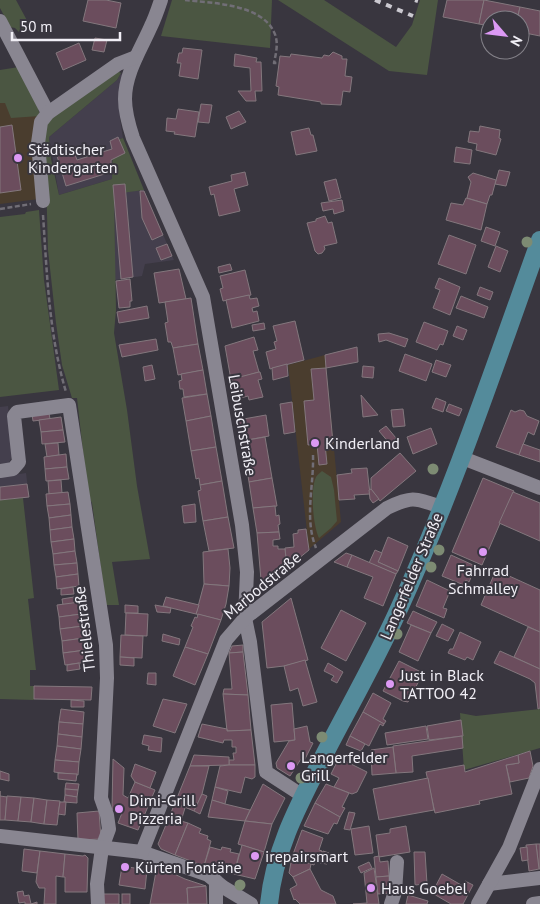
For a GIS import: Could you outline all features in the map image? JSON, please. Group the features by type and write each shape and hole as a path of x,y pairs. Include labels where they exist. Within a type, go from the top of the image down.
{"main road":[{"name":"Langerfelder Straße","path":"269,904 271,885 292,816 388,632 534,277 540,240"}],"street":[{"name":"Leibuschstraße","path":"161,0 136,57 126,85 125,100 132,138 203,298 242,525 247,572 245,618 250,642 266,772 303,796"},
{"path":"0,21 48,113"},
{"path":"42,202 38,143 41,122 48,113 118,64 136,57"},
{"path":"0,471 13,468 19,462 14,416 17,412 70,405"},
{"name":"Thielestraße","path":"70,405 106,645 107,678 101,798 107,815 109,829 102,848 98,904"},
{"path":"460,458 540,488"},
{"name":"Marbodstraße","path":"142,852 226,640 245,618 387,508 407,499 423,501 441,507"},
{"path":"478,904 509,848 540,768"},
{"path":"0,836 142,852 208,875 223,887 251,904"},
{"path":"391,904 395,892 397,862"},
{"path":"489,884 540,878"},
{"path":"216,880 216,904"},
{"path":"533,904 540,903"}],"path":[{"path":"185,0 238,7 262,18 274,32 277,46 274,63 279,63"},
{"path":"0,209 42,202 47,280 59,370 70,405"},
{"path":"313,455 314,468 309,526 321,558"}],"shaded area":[{"path":"121,73 119,97 123,138 113,141 112,179 59,195 49,137 117,80"},
{"name":"Städtischer Kindergarten","path":"0,103 5,103 40,116 39,199 0,204"},
{"path":"144,190 174,260 145,264 142,276 115,280 114,193"},
{"name":"Kinderland","path":"325,355 341,522 309,549 288,365"},
{"path":"8,406 13,454 9,463 0,465 0,407"},
{"path":"26,473 29,497 0,500 0,477"}],"green space":[{"path":"0,0 16,0 30,26 19,32 15,28 10,27 0,8"},
{"path":"172,0 272,0 270,48 161,36"},
{"path":"278,0 324,0 396,47 412,25 420,0 438,0 427,75 389,71"},
{"path":"19,67 36,100 40,116 11,118 5,103 0,103 0,70"},
{"path":"117,71 121,73 117,80 49,137 51,159 59,195 112,179 113,141 123,138 144,190 114,194 116,310 114,333 150,559 112,562 119,605 106,605 92,503 88,496 77,398 72,398 62,365 56,323 48,250 46,178 42,138 48,119"},
{"path":"39,210 44,280 59,390 0,397 0,217"},
{"path":"322,471 331,477 337,521 319,538 314,517 313,490 316,477"},
{"path":"23,498 34,598 28,599 36,670 30,670 30,686 34,686 34,700 0,699 0,500"},
{"path":"540,709 540,748 464,770 460,713 476,716"}],"building":[{"path":"88,0 106,0 121,3 116,28 83,21"},
{"path":"447,0 484,0 482,10 480,10 479,24 443,17"},
{"path":"484,0 520,7 519,10 482,10"},
{"path":"520,7 540,11 540,36 530,34 530,10 519,10"},
{"path":"95,38 107,40 104,52 92,50"},
{"path":"79,43 86,60 63,70 56,53"},
{"path":"183,48 202,50 198,79 179,76 181,63 177,63 179,53 182,53"},
{"path":"333,52 342,56 342,59 347,59 345,76 352,77 350,92 343,91 341,105 321,104 321,102 278,95 279,87 276,86 280,56 290,57 291,54 322,58 324,55 329,56"},
{"path":"235,54 257,58 256,62 261,62 262,91 255,91 256,101 246,101 238,91 251,91 250,68 234,66"},
{"path":"201,104 212,105 209,123 198,122"},
{"path":"178,109 199,112 195,137 166,131 167,118 176,119"},
{"path":"239,111 246,122 231,129 226,117"},
{"path":"12,125 21,190 0,193 0,127"},
{"path":"480,126 500,130 499,138 501,139 496,155 476,150 477,144 468,142 470,131 479,132"},
{"path":"309,128 317,151 296,155 291,132"},
{"path":"118,137 125,153 111,160 111,172 66,186 57,156 74,152 77,160 112,149 110,141"},
{"path":"456,147 472,150 470,164 454,162"},
{"path":"499,170 510,172 506,186 495,184"},
{"path":"245,172 248,185 234,189 240,211 219,216 214,194 211,195 209,187 232,181 231,175"},
{"path":"473,173 496,180 492,195 490,195 487,204 467,198 471,182 468,177"},
{"path":"336,179 341,198 329,201 324,182"},
{"path":"125,184 133,277 121,279 113,185"},
{"path":"140,191 144,191 163,235 152,240 142,218"},
{"path":"466,198 487,204 481,230 446,220 451,203 463,205"},
{"path":"342,200 344,211 334,214 333,209 323,211 321,203"},
{"path":"325,216 328,223 332,222 337,243 324,246 325,249 322,253 318,254 315,251 307,223"},
{"path":"486,227 500,232 495,246 481,241"},
{"path":"449,235 476,245 466,274 438,264"},
{"path":"167,244 172,256 161,260 156,248"},
{"path":"496,246 508,251 500,272 488,267"},
{"path":"230,264 232,270 219,273 218,267"},
{"path":"179,269 186,299 159,303 154,273"},
{"path":"245,270 251,295 223,301 220,289 223,288 220,276"},
{"path":"439,278 460,287 450,315 433,308 440,290 435,288"},
{"path":"130,279 132,301 130,301 130,307 119,308 116,281"},
{"path":"480,287 493,292 490,300 477,295"},
{"path":"249,295 250,299 257,298 259,306 252,308 253,312 257,311 259,321 232,328 226,300"},
{"path":"461,296 488,307 484,318 456,308"},
{"path":"191,298 198,344 173,348 171,342 168,342 165,323 168,322 165,302"},
{"path":"147,306 149,318 119,323 117,312"},
{"path":"295,321 304,360 270,369 266,352 276,349 274,342 277,341 273,326"},
{"path":"424,322 448,331 443,345 440,344 437,350 416,342"},
{"path":"264,323 265,329 253,331 252,325"},
{"path":"457,326 467,330 463,340 453,336"},
{"path":"389,333 408,339 405,347 386,340 379,342 378,334"},
{"path":"254,337 258,350 253,351 259,372 231,380 225,346"},
{"path":"156,339 158,350 122,357 119,345"},
{"path":"198,344 203,370 178,375 173,348"},
{"path":"357,347 358,362 326,368 325,355"},
{"path":"405,354 432,364 426,381 399,371"},
{"path":"436,360 451,365 446,377 432,372"},
{"path":"287,364 288,376 273,380 272,368"},
{"path":"152,365 155,379 145,381 143,367"},
{"path":"363,366 374,367 373,378 362,377"},
{"path":"326,368 333,443 325,444 327,464 319,465 317,444 308,445 304,401 314,400 311,369"},
{"path":"203,370 207,394 184,397 183,389 180,389 179,381 182,380 181,374"},
{"path":"260,372 262,379 258,380 263,397 249,400 248,396 237,399 232,379"},
{"path":"207,394 211,416 186,421 182,398"},
{"path":"361,395 378,415 363,417"},
{"path":"436,398 446,402 443,412 432,408"},
{"path":"292,402 295,432 284,434 280,404"},
{"path":"449,404 462,409 459,416 446,411"},
{"path":"403,409 405,426 393,427 391,410"},
{"path":"511,410 515,412 524,411 527,416 539,421 534,435 528,432 519,455 496,447"},
{"path":"49,413 50,419 33,421 32,414"},
{"path":"266,415 269,436 242,441 238,420"},
{"path":"211,416 216,447 191,451 186,421"},
{"path":"61,417 63,430 41,432 39,420"},
{"path":"386,426 396,438 390,444 379,431"},
{"path":"431,428 437,444 413,454 407,437"},
{"path":"63,430 65,442 42,444 41,432"},
{"path":"265,437 272,478 249,482 242,441"},
{"path":"58,443 59,455 47,457 45,444"},
{"path":"523,444 540,450 540,462 519,455"},
{"path":"216,447 222,481 200,485 199,478 196,479 191,451"},
{"path":"400,453 416,471 380,501 371,489 371,478"},
{"path":"66,454 67,467 45,469 44,457"},
{"path":"67,467 69,479 46,481 45,469"},
{"path":"367,468 370,494 354,495 355,499 339,500 337,475 352,473 351,469"},
{"path":"272,478 277,506 253,508 249,482"},
{"path":"483,478 514,491 482,565 452,552"},
{"path":"61,480 62,493 49,494 48,481"},
{"path":"222,481 228,517 203,521 198,491 201,490 200,485"},
{"path":"27,484 29,497 0,500 0,487"},
{"path":"371,489 379,499 373,503 370,499 369,490"},
{"path":"68,492 70,504 47,506 46,494"},
{"path":"513,492 540,503 540,541 499,523"},
{"path":"70,504 71,515 49,518 47,506"},
{"path":"195,504 196,522 184,523 182,506"},
{"path":"275,506 276,516 279,515 279,532 257,533 253,508"},
{"path":"71,515 72,527 50,530 49,518"},
{"path":"228,517 234,548 209,551 203,521"},
{"path":"72,527 74,539 51,542 50,530"},
{"path":"306,529 309,550 287,568 285,548 294,547 293,534 298,533 298,530"},
{"path":"279,532 280,539 273,540 273,546 278,546 278,549 285,549 287,568 267,583 261,580 257,533"},
{"path":"388,537 408,546 398,571 378,562"},
{"path":"74,539 75,551 53,554 51,542"},
{"path":"228,549 229,586 204,584 203,552"},
{"path":"375,550 382,553 378,562 398,571 396,574 369,563"},
{"path":"75,551 77,563 54,565 53,554"},
{"path":"346,553 352,555 347,567 334,562"},
{"path":"352,555 396,574 383,606 364,598 373,577 347,567"},
{"path":"451,555 473,565 470,572 473,573 469,582 466,580 464,585 442,576"},
{"path":"77,563 78,574 56,577 54,565"},
{"path":"496,570 540,590 540,632 481,605"},
{"path":"78,574 79,586 57,589 56,577"},
{"path":"427,580 450,591 443,608 447,609 444,618 416,606"},
{"path":"204,584 229,586 221,620 196,614"},
{"path":"73,587 74,594 61,595 61,589"},
{"path":"74,597 75,603 63,605 62,599"},
{"path":"166,597 199,605 196,614 163,606"},
{"path":"291,598 308,660 267,668 262,622"},
{"path":"80,602 81,614 59,617 57,605"},
{"path":"125,605 138,606 138,613 125,613"},
{"path":"155,605 171,608 170,613 157,612"},
{"path":"341,610 366,623 346,661 321,648"},
{"path":"413,611 437,622 431,633 407,623"},
{"path":"126,613 148,614 147,636 125,635"},
{"path":"81,614 83,626 60,629 59,617"},
{"path":"198,614 221,620 208,654 185,647 193,627 191,626"},
{"path":"442,624 454,630 448,641 436,636"},
{"path":"411,625 431,633 418,661 399,652"},
{"path":"83,626 84,638 62,641 60,629"},
{"path":"528,627 540,632 540,669 514,657"},
{"path":"460,632 481,642 473,660 467,657 465,660 448,653 450,649 453,649"},
{"path":"163,634 180,639 179,645 162,641"},
{"path":"121,635 143,636 142,658 120,657"},
{"path":"84,638 86,650 63,653 62,641"},
{"path":"243,645 243,652 229,653 232,646"},
{"path":"185,647 208,654 195,685 173,676"},
{"path":"86,650 87,662 65,665 63,653"},
{"path":"500,651 540,669 540,708 538,709 535,683 494,663"},
{"path":"243,652 248,695 223,694 224,689 232,689 229,653"},
{"path":"120,657 134,658 134,666 120,665"},
{"path":"305,660 317,702 303,706 298,688 290,691 284,666"},
{"path":"399,661 423,673 408,702 383,691"},
{"path":"79,663 80,669 67,671 67,665"},
{"path":"328,663 343,672 337,683 331,680 334,676 324,671"},
{"path":"148,673 156,673 156,685 147,684"},
{"path":"34,686 92,687 91,700 34,699"},
{"path":"373,693 391,703 383,719 386,721 384,724 363,712"},
{"path":"223,694 248,695 251,730 227,731"},
{"path":"163,699 187,704 175,733 153,726"},
{"path":"71,700 84,701 84,707 71,707"},
{"path":"292,703 295,740 274,742 271,705"},
{"path":"61,709 84,712 83,724 59,722"},
{"path":"363,712 384,724 383,726 380,724 369,746 350,736"},
{"path":"461,720 463,736 429,740 427,726"},
{"path":"59,722 83,724 82,737 58,734"},
{"path":"202,724 227,729 227,731 251,730 255,765 229,765 229,760 234,760 233,753 236,753 236,747 232,747 232,740 224,740 223,743 198,737"},
{"path":"307,726 310,742 313,743 304,761 301,759 290,776 277,768 276,763 289,741 295,740 294,729"},
{"path":"426,726 428,739 387,745 385,733"},
{"path":"58,734 82,737 81,749 57,746"},
{"path":"144,735 162,738 161,752 148,750 149,746 142,744"},
{"path":"350,736 365,744 361,751 346,745"},
{"path":"462,736 463,748 412,756 413,772 396,773 393,746"},
{"path":"57,746 81,749 79,762 55,760"},
{"path":"393,747 396,773 372,775 371,750"},
{"path":"530,751 533,766 529,778 510,782 506,765 519,763 518,755"},
{"path":"194,755 229,757 229,765 190,766"},
{"path":"518,755 519,763 506,765 512,794 479,801 480,804 435,813 426,772 464,765 465,772"},
{"path":"339,758 367,772 357,792 352,794 334,787 339,778 331,774"},
{"path":"113,759 124,768 123,795 128,798 135,782 155,790 138,830 118,823 122,813 112,809"},
{"path":"55,760 79,762 78,775 54,772"},
{"path":"135,764 156,772 150,788 135,782 131,776"},
{"path":"255,765 255,777 252,779 245,777 241,793 215,787 220,766"},
{"path":"190,766 209,766 202,794 194,811 175,803"},
{"path":"0,771 9,774 9,781 0,779"},
{"path":"58,773 77,774 76,781 58,779"},
{"path":"428,778 434,810 379,820 373,789"},
{"path":"66,783 79,784 78,790 65,789"},
{"path":"263,784 285,798 272,824 245,821"},
{"path":"326,784 349,793 342,807 345,808 340,817 315,803"},
{"path":"215,787 228,791 225,804 212,800"},
{"path":"65,789 78,790 77,797 65,795"},
{"path":"202,794 207,796 200,814 194,811"},
{"path":"65,795 77,797 77,803 64,802"},
{"path":"0,796 7,797 5,820 0,820"},
{"path":"7,796 21,797 18,821 5,820"},
{"path":"21,797 34,798 31,822 18,821"},
{"path":"34,798 47,800 44,824 31,822"},
{"path":"47,800 60,801 57,825 44,824"},
{"path":"212,800 250,810 245,821 208,817"},
{"path":"60,802 66,802 65,815 58,814"},
{"path":"175,803 185,808 181,821 188,823 175,855 161,849 158,844"},
{"path":"315,803 340,817 337,824 334,823 328,834 304,826"},
{"path":"99,811 101,839 78,840 77,813"},
{"path":"349,812 355,813 350,830 344,829"},
{"path":"245,821 272,824 264,852 238,844"},
{"path":"188,823 201,829 199,833 208,836 207,839 211,841 204,866 175,855"},
{"path":"369,826 373,853 355,855 351,829"},
{"path":"406,826 410,852 379,857 376,835 390,833 390,829"},
{"path":"302,830 323,838 319,850 322,851 321,854 318,853 314,865 292,857"},
{"path":"536,844 540,844 540,869 539,869"},
{"path":"536,844 539,869 529,871 526,845"},
{"path":"242,845 264,852 255,879 234,874"},
{"path":"210,847 221,850 222,847 231,849 230,852 239,854 234,874 204,866"},
{"path":"527,847 528,860 522,861 520,848"},
{"path":"24,849 40,851 37,873 22,871"},
{"path":"40,851 65,854 63,877 56,876 56,904 44,904 45,888 39,888 36,882"},
{"path":"323,851 329,853 327,864 320,863"},
{"path":"414,852 425,852 427,884 415,885"},
{"path":"65,854 85,855 88,858 87,892 65,892 65,877 63,877"},
{"path":"379,856 380,862 388,861 389,876 376,877 374,857"},
{"path":"292,857 311,864 310,869 293,877 289,873"},
{"path":"369,862 372,868 361,873 358,867"},
{"path":"122,866 147,870 145,889 119,885"},
{"path":"157,866 206,886 187,888 188,904 150,904"},
{"name":"Haus Goebel","path":"374,868 379,904 353,904 367,903 364,873"},
{"path":"310,869 321,890 333,896 336,904 300,904 294,900 290,889 297,885 293,877"},
{"path":"442,874 463,886 465,881 473,885 463,904 451,904 432,893"},
{"path":"389,876 391,893 378,894 376,877"},
{"path":"206,886 207,904 188,904 187,888"},
{"path":"23,891 24,896 29,895 31,904 19,903 17,892"},
{"path":"103,894 119,894 119,904 104,904"},
{"path":"122,894 130,894 130,904 122,904"},
{"path":"408,895 428,901 427,904 406,904"}],"railway":[{"path":"375,0 413,16"}],"place":[{"name":"Städtischer Kindergarten","path":"18,158"},
{"name":"Kinderland","path":"315,443"},
{"name":"Fahrrad Schmalley","path":"483,552"},
{"name":"Just in Black TATTOO 42","path":"390,684"},
{"name":"Langerfelder Grill","path":"291,766"},
{"name":"Dimi-Grill Pizzeria","path":"119,809"},
{"name":"irepairsmart","path":"255,856"},
{"name":"Kürten Fontäne","path":"125,867"},
{"name":"Haus Goebel","path":"371,888"}]}
